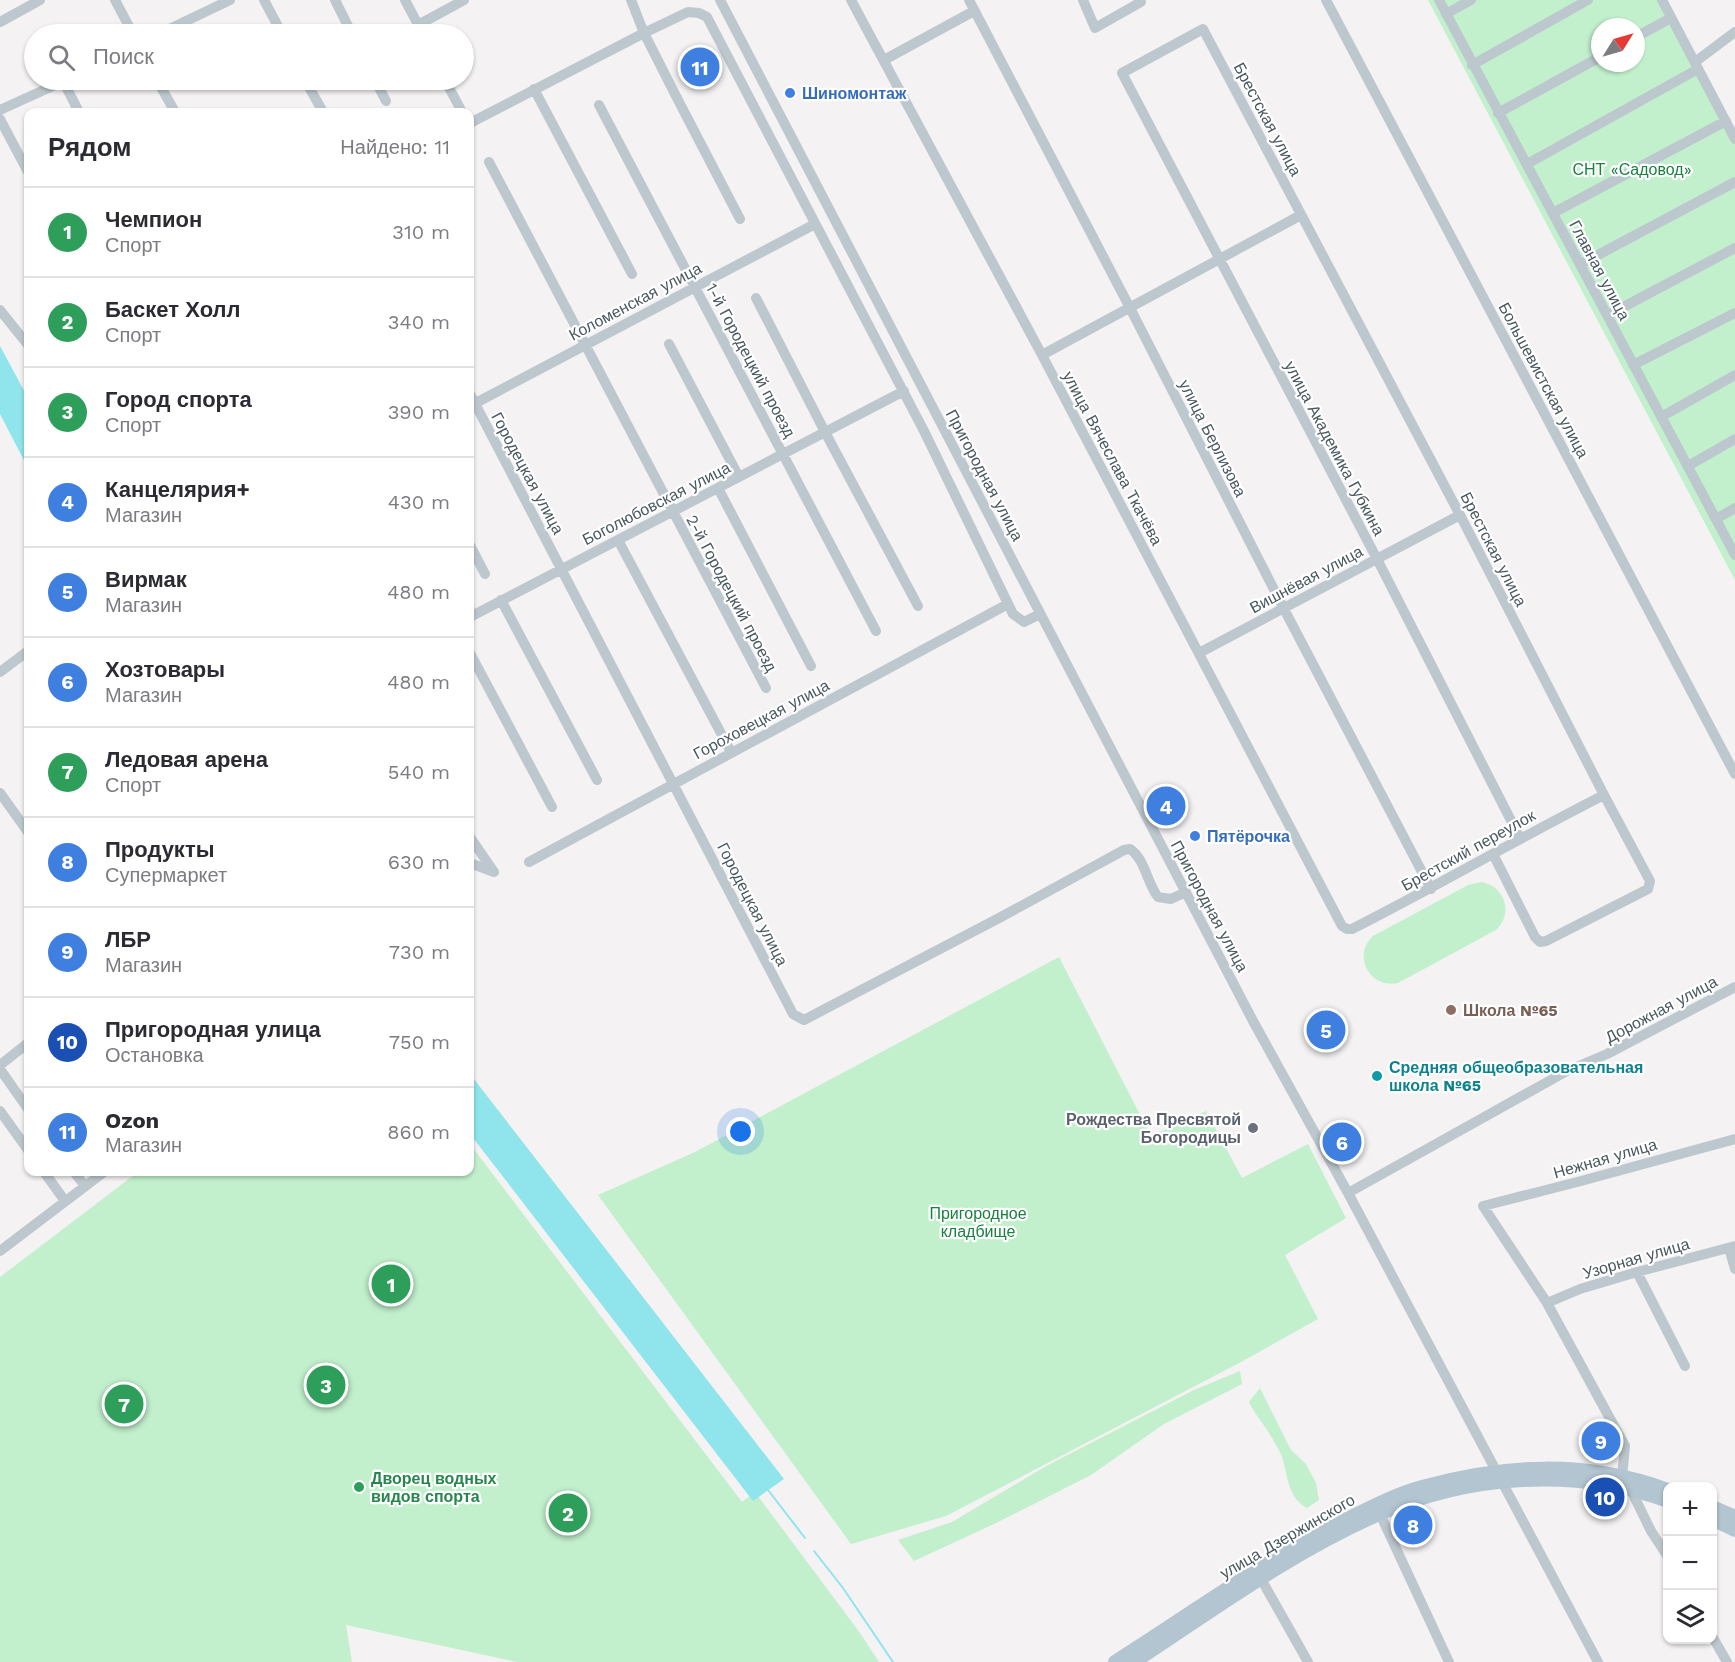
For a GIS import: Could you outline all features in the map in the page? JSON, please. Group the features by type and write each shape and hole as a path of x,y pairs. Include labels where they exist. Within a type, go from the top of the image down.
{"main road":[{"name":"улица Дзержинского","path":"1115,1662 1309,1539 1376,1505 1421,1487 1498,1476 1576,1469 1622,1477 1663,1489"},
{"name":"улица Дзержинского","path":"1134,1662 1261,1579 1315,1548 1380,1514 1426,1498 1498,1476 1579,1480 1631,1490 1663,1500"},
{"path":"1717,1509 1735,1517"},
{"path":"1717,1521 1735,1530"}],"street":[{"path":"0,22 22,4 40,0"},
{"path":"115,0 128,24"},
{"path":"200,0 206,12"},
{"path":"180,24 230,0"},
{"path":"264,0 277,24"},
{"path":"335,0 347,24"},
{"path":"405,0 417,24"},
{"path":"429,24 464,0"},
{"path":"631,0 644,33 740,219"},
{"name":"Пригородная улица","path":"720,0 1253,1021 1348,1193 1598,1662"},
{"name":"улица Вячеслава Ткачёва","path":"851,0 1042,355 1342,926 1347,929"},
{"name":"улица Берлизова","path":"969,0 1431,889"},
{"path":"1083,0 1095,28 1141,2"},
{"name":"Большевистская улица","path":"1326,0 1735,774"},
{"name":"Главная улица","path":"1439,0 1735,555"},
{"path":"1446,14 1471,0"},
{"path":"1472,65 1588,0"},
{"path":"1662,0 1734,136"},
{"path":"884,60 974,11"},
{"path":"474,121 688,12 699,13 707,17 924,430 1013,614 1023,622 1040,614"},
{"path":"1645,32 1671,18"},
{"name":"улица Академика Губкина","path":"1203,29 1122,73 1218,260 1377,559 1520,838"},
{"name":"Брестская улица","path":"1203,29 1650,881 1648,889 1540,942 1535,937 1493,854"},
{"path":"1527,164 1697,65 1735,32"},
{"path":"1498,113 1591,62"},
{"path":"534,89 632,274"},
{"path":"0,110 43,90"},
{"path":"69,90 77,108"},
{"path":"163,90 173,108"},
{"path":"311,90 321,108"},
{"path":"381,90 387,101"},
{"path":"450,90 460,108"},
{"name":"1-й Городецкий проезд","path":"599,105 876,631"},
{"path":"0,119 24,164"},
{"path":"1553,213 1726,121"},
{"path":"489,162 586,344"},
{"path":"1581,264 1735,182"},
{"path":"808,210 825,201"},
{"path":"1042,355 1301,215"},
{"name":"Коломенская улица","path":"474,400 586,344 815,224"},
{"path":"1608,315 1735,248"},
{"path":"756,298 918,606"},
{"path":"0,310 24,340"},
{"path":"1634,364 1735,313"},
{"name":"2-й Городецкий проезд","path":"586,344 766,688"},
{"path":"669,345 739,477"},
{"path":"1661,417 1735,375"},
{"name":"Боголюбовская улица","path":"474,615 904,391"},
{"name":"Городецкая улица","path":"474,407 793,1014 798,1018 804,1020 1124,850 1130,849 1136,853 1158,897 1171,899 1186,892"},
{"path":"924,430 940,422"},
{"path":"1688,466 1735,439"},
{"path":"718,488 811,666"},
{"path":"1716,519 1735,508"},
{"name":"Вишнёвая улица","path":"1199,653 1460,515"},
{"path":"618,540 731,752"},
{"path":"474,552 486,574"},
{"path":"501,600 597,780"},
{"name":"Гороховецкая улица","path":"529,862 1008,604"},
{"path":"0,672 24,654"},
{"path":"474,661 552,807"},
{"path":"0,793 24,826"},
{"name":"Брестский переулок","path":"1347,929 1352,929 1431,889 1520,838 1604,795"},
{"path":"474,843 494,872 474,864"},
{"name":"Дорожная улица","path":"1348,1193 1567,1071 1607,1054 1735,987"},
{"path":"0,1065 24,1046"},
{"path":"0,1069 24,1103"},
{"path":"0,1110 24,1144"},
{"name":"Нежная улица","path":"1547,1303 1483,1206 1735,1139"},
{"path":"47,1176 65,1201"},
{"path":"77,1176 85,1186"},
{"path":"0,1251 99,1176"},
{"path":"1732,1247 1735,1269"},
{"name":"Узорная улица","path":"1547,1303 1637,1272 1732,1247"},
{"path":"1637,1272 1685,1366"},
{"path":"1547,1303 1624,1446 1622,1477"},
{"path":"1631,1490 1651,1532 1663,1550"},
{"path":"1380,1514 1449,1662"},
{"path":"1261,1579 1308,1662"},
{"path":"1717,1644 1726,1662"}],"green space":[{"name":"СНТ «Садовод»","path":"1428,0 1659,0 1735,144 1735,580"},
{"path":"1481,882 1496,889 1504,901 1505,916 1496,930 1398,983 1379,981 1372,976 1364,961 1364,952 1373,936 1468,885"},
{"name":"Пригородное кладбище","path":"1059,957 1151,1136 1206,1111 1242,1178 1308,1144 1346,1218 1285,1255 1318,1319 1241,1362 946,1516 851,1544 598,1195 695,1152"},
{"path":"474,1149 742,1502 755,1492 879,1662 517,1662 346,1625 352,1662 0,1662 0,1277 133,1176 474,1176"},
{"path":"1240,1371 1242,1384 1164,1424 1091,1475 994,1524 914,1561 898,1540 952,1522 1048,1465 1194,1390"},
{"path":"1260,1388 1291,1450 1306,1464 1316,1483 1319,1500 1307,1508 1293,1495 1281,1454 1249,1402"}],"water":[{"path":"0,346 24,391 24,460 0,414"},
{"path":"474,1079 784,1479 753,1501 474,1139"}],"waterway":[{"path":"768,1490 805,1538"},
{"path":"814,1551 843,1588 893,1662"}],"place":[{"name":"Ozon","path":"700,67"},
{"name":"Шиномонтаж","path":"790,93"},
{"name":"Канцелярия+","path":"1166,806"},
{"name":"Пятёрочка","path":"1195,836"},
{"name":"Школа №65","path":"1451,1010"},
{"name":"Вирмак","path":"1326,1030"},
{"name":"Средняя общеобразовательная школа №65","path":"1377,1076"},
{"name":"Рождества Пресвятой Богородицы","path":"1253,1128"},
{"name":"Хозтовары","path":"1342,1142"},
{"name":"Чемпион","path":"391,1284"},
{"name":"Город спорта","path":"326,1385"},
{"name":"Ледовая арена","path":"124,1404"},
{"name":"ЛБР","path":"1601,1441"},
{"name":"Дворец водных видов спорта","path":"359,1487"},
{"name":"Пригородная улица","path":"1605,1497"},
{"name":"Баскет Холл","path":"568,1513"},
{"name":"Продукты","path":"1413,1525"}]}
